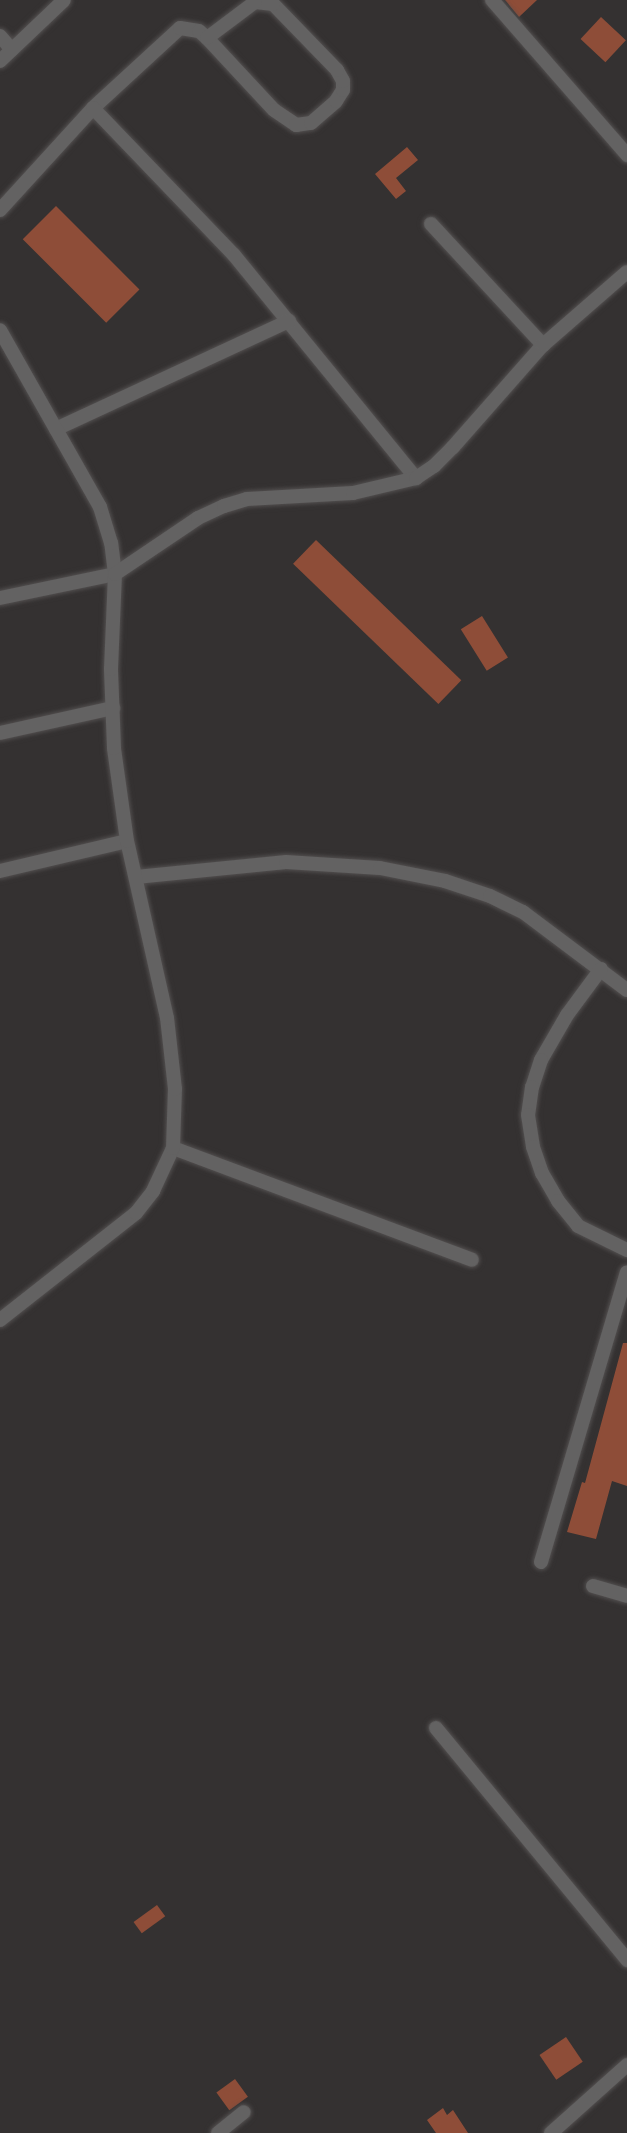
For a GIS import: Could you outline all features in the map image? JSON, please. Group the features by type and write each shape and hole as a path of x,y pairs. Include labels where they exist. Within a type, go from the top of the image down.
{"street":[{"path":"0,61 64,0"},
{"path":"492,0 627,155"},
{"path":"0,210 93,108 180,28 191,28 207,37 274,110 296,125 311,123 343,90 343,80 337,71 273,4 255,2 207,37"},
{"path":"0,36 12,50"},
{"path":"93,108 234,255 416,478"},
{"path":"430,224 543,345"},
{"path":"0,598 115,574 198,518 247,499 353,493 416,478 435,466 543,345 627,272"},
{"path":"56,429 289,321"},
{"path":"0,329 100,508 111,543 115,574 111,621 114,748 127,841 167,1018 176,1088 173,1148 153,1191 136,1213 0,1320"},
{"path":"0,733 113,708"},
{"path":"0,871 127,841"},
{"path":"136,877 286,862 380,868 456,884 490,895 523,912 627,990"},
{"path":"601,969 566,1015 541,1060 532,1087 528,1115 537,1160 558,1201 578,1226 627,1250"},
{"path":"173,1148 472,1260"},
{"path":"541,1562 627,1272"},
{"path":"593,1586 627,1597"},
{"path":"436,1728 627,1959"},
{"path":"551,2133 627,2065"},
{"path":"219,2133 244,2112"}],"building":[{"path":"505,0 537,0 519,17"},
{"path":"601,17 626,40 605,62 581,39"},
{"path":"407,147 418,160 396,178 406,191 396,199 375,174"},
{"path":"56,206 139,289 106,323 23,239"},
{"path":"316,540 461,680 438,704 293,564"},
{"path":"482,616 508,658 487,671 461,629"},
{"path":"623,1343 627,1343 627,1486 612,1481 596,1539 567,1532 582,1482 585,1483"},
{"path":"157,1905 165,1916 142,1933 134,1922"},
{"path":"566,2037 583,2062 556,2080 539,2055"},
{"path":"235,2079 248,2097 229,2110 216,2093"},
{"path":"443,2108 447,2115 453,2110 468,2133 436,2133 427,2120"}]}
